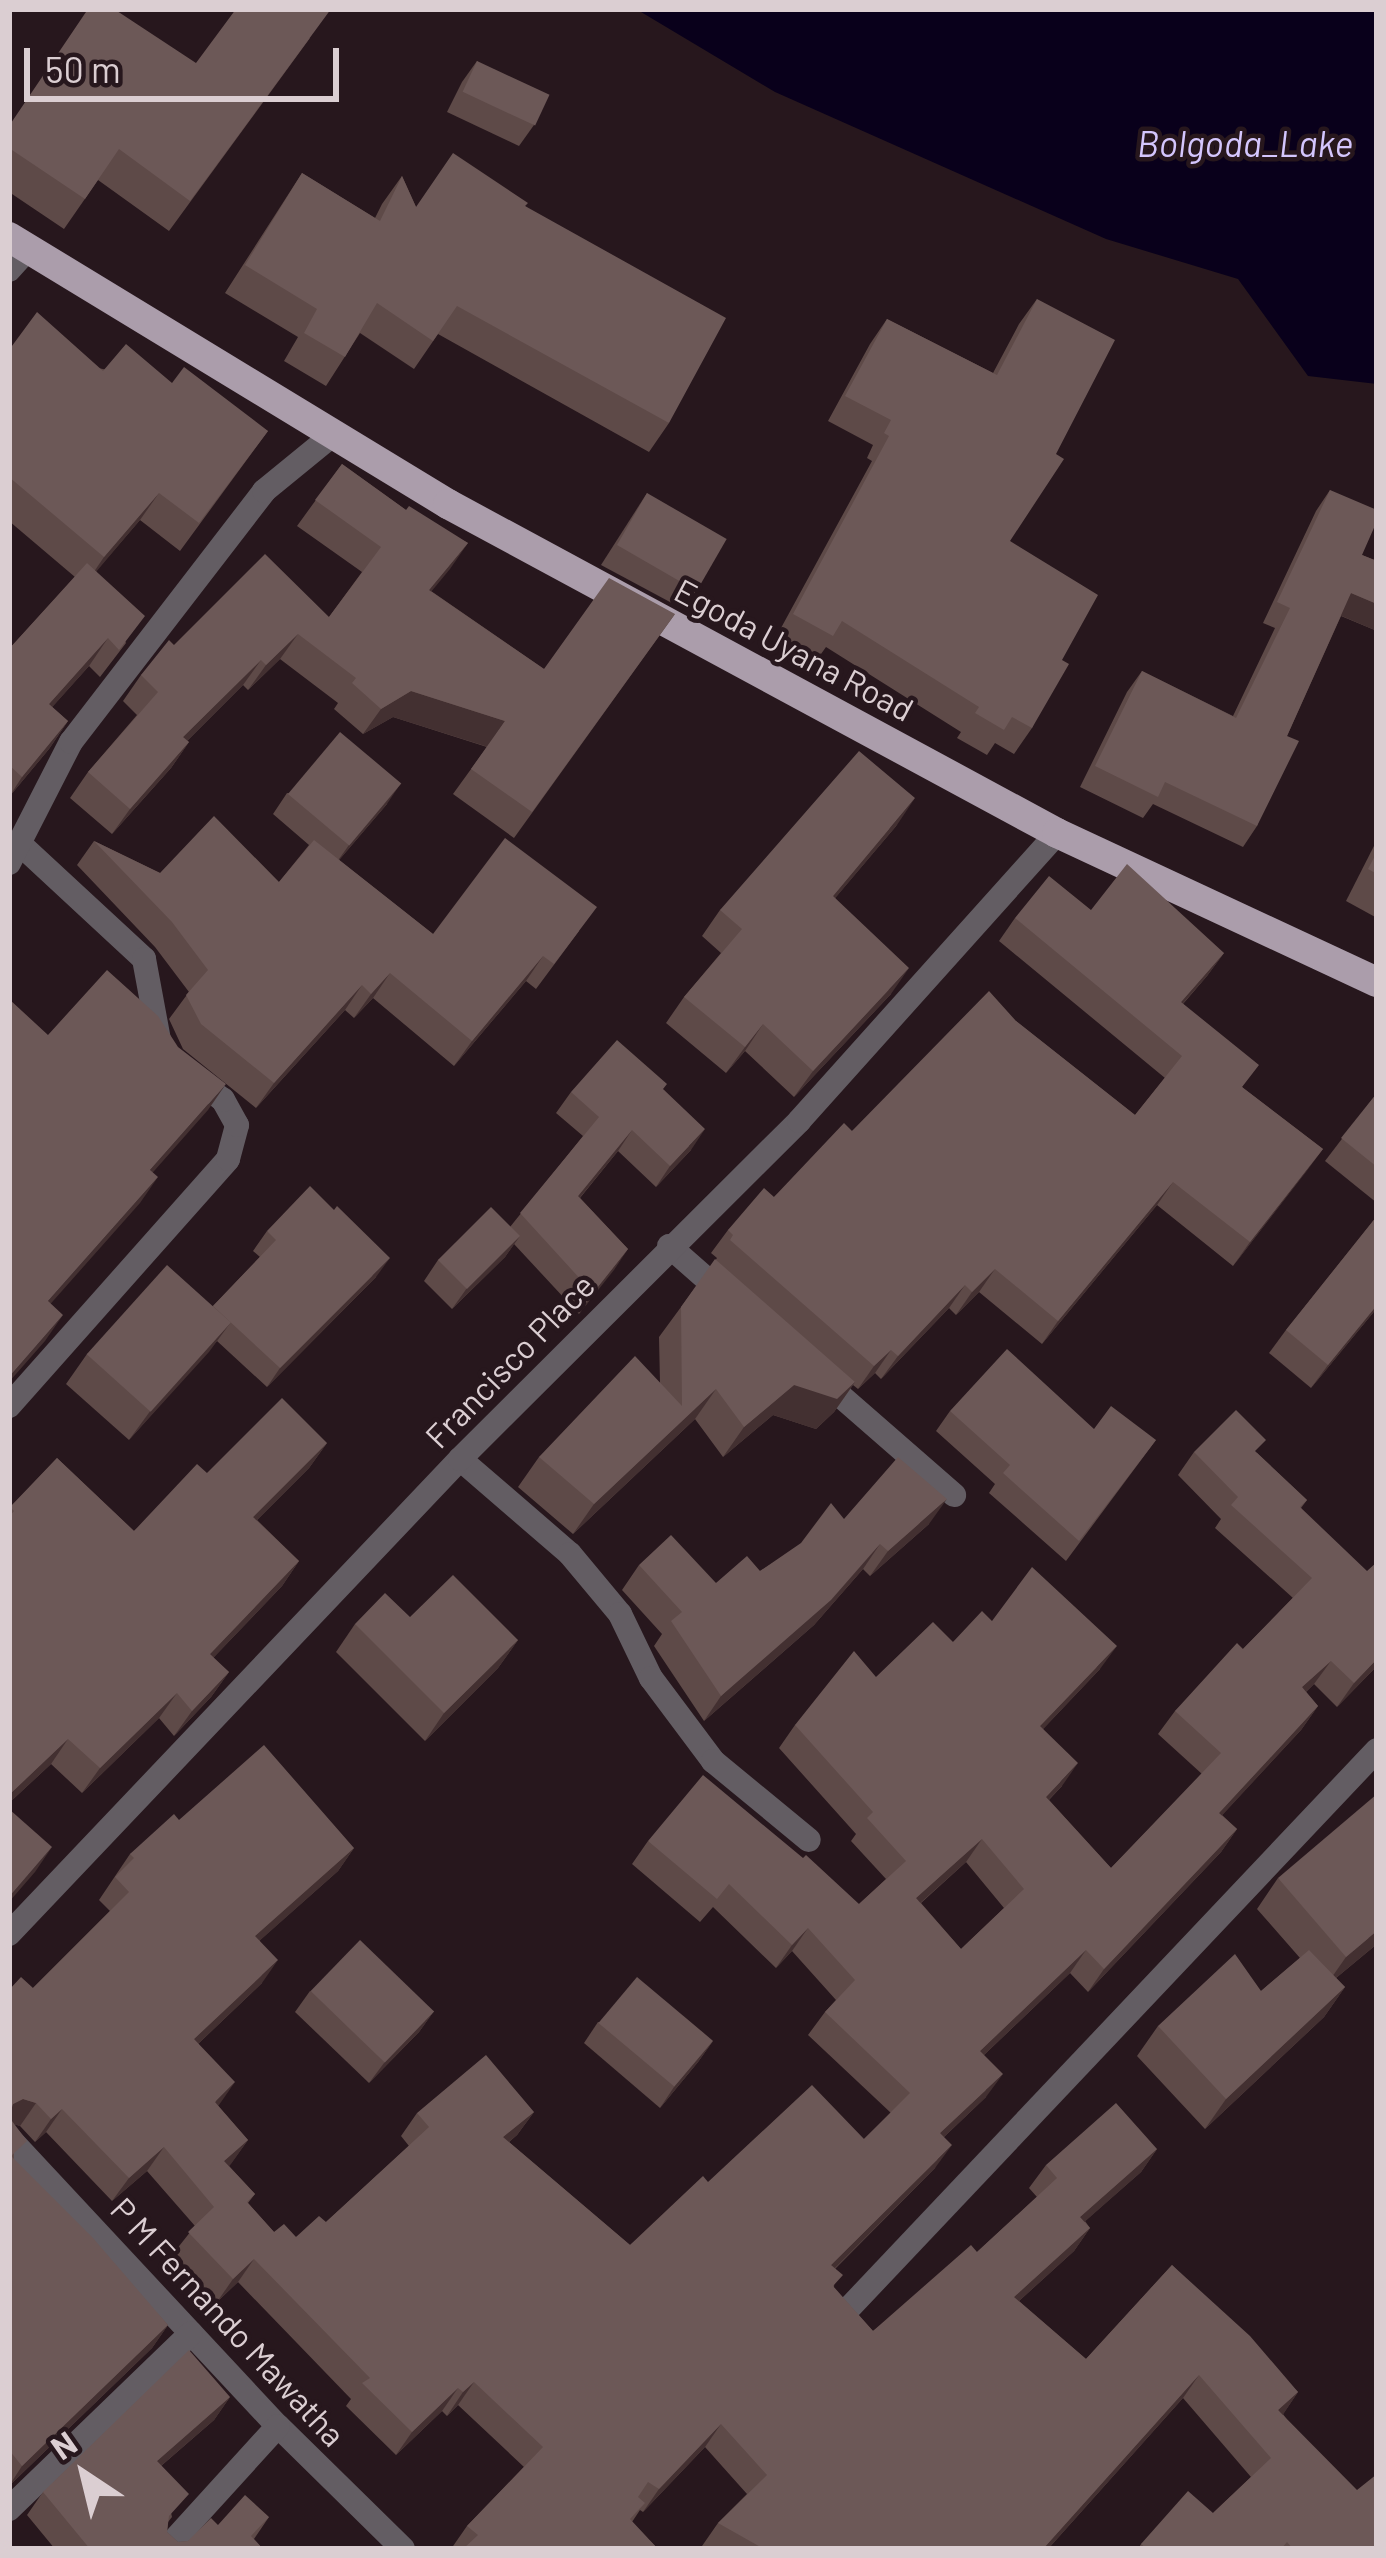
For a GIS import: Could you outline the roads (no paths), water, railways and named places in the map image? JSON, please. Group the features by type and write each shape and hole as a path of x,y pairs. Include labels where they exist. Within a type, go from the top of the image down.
{"main road":[{"name":"Egoda Uyana Road","path":"15,252 330,437 1057,832 1377,982"}],"street":[{"path":"9,1406 228,1159 237,1125 223,1100 171,1060 154,1033 144,959 15,854 71,742 264,490 330,437"},
{"name":"Francisco Place","path":"9,1934 460,1459 799,1121 1057,832"},
{"path":"669,1246 740,1308"},
{"path":"794,1355 954,1495"},
{"path":"460,1459 570,1554 620,1614 651,1678 713,1761 809,1840"},
{"path":"850,2306 1377,1750"},
{"name":"P M Fernando Mawatha","path":"9,2138 278,2426 404,2549"},
{"path":"9,2509 191,2333"},
{"path":"166,2549 278,2426"}],"water":[{"name":"Bolgoda_Lake","path":"636,9 1377,9 1377,384 1308,376 1238,279 1106,239 775,92"}]}
